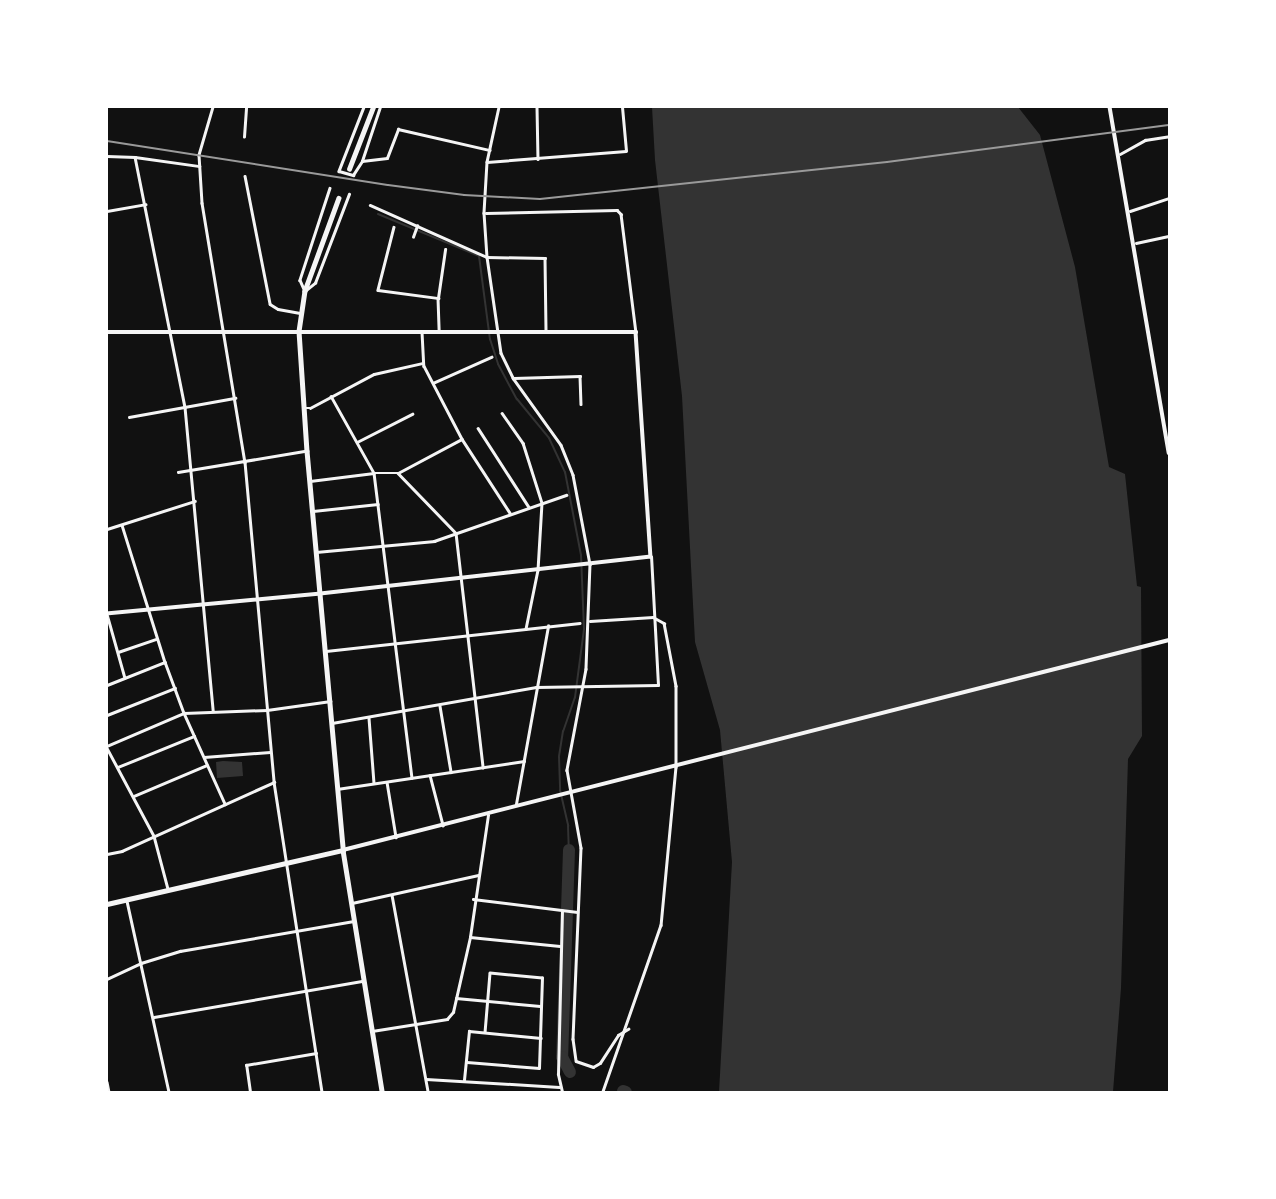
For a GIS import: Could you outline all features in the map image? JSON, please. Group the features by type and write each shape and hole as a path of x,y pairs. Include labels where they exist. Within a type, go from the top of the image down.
{"main road":[{"path":"349,169 373,107"},
{"path":"338,198 305,291 299,331 303,408 336,789 351,903 382,1092"},
{"path":"107,904 343,850"}],"street":[{"path":"213,107 203,134 199,166 245,462 274,782 322,1092"},
{"path":"244,137 246,107"},
{"path":"364,107 339,171 353,175 362,161 380,107"},
{"path":"499,107 487,162 484,213 487,257 501,353 513,378 561,445 573,475 590,564 590,621 583,689 568,759 570,794 581,848 573,1038 576,1061 593,1067 600,1063 618,1035 628,1029"},
{"path":"537,107 538,159"},
{"path":"487,162 626,151 622,107"},
{"path":"1110,107 1168,429 1169,453"},
{"path":"362,161 387,158 398,129 490,150"},
{"path":"1120,154 1145,140 1169,136"},
{"path":"107,156 199,166"},
{"path":"135,157 185,407 213,711"},
{"path":"245,176 270,304 278,309 300,313"},
{"path":"330,188 300,280 305,291 315,283 349,194"},
{"path":"1130,211 1169,198"},
{"path":"107,211 145,204"},
{"path":"370,205 487,257 545,258 546,332"},
{"path":"332,723 404,713 536,687 583,689 658,685 636,332 621,214 617,210 484,213"},
{"path":"413,237 417,226"},
{"path":"394,227 378,290 438,299"},
{"path":"1136,243 1169,236"},
{"path":"439,332 438,299 445,250"},
{"path":"107,331 636,332"},
{"path":"422,332 424,363 433,383 462,439 510,513"},
{"path":"433,383 491,357"},
{"path":"303,408 310,408 374,374 424,363"},
{"path":"513,378 580,376 581,404"},
{"path":"331,396 374,473 412,778"},
{"path":"130,417 235,398"},
{"path":"502,413 523,443 542,503 538,570 526,629"},
{"path":"356,442 412,414"},
{"path":"478,428 529,507"},
{"path":"310,481 374,473 398,474 462,439"},
{"path":"178,472 307,451"},
{"path":"398,474 456,533 483,767"},
{"path":"316,552 383,548 434,541 566,495"},
{"path":"107,529 195,501"},
{"path":"313,511 378,504"},
{"path":"121,525 174,688 225,804"},
{"path":"125,678 107,614 321,594 650,557"},
{"path":"590,621 653,617 664,623 674,667 676,768 661,925 628,1029 603,1092"},
{"path":"326,651 579,622"},
{"path":"516,808 548,626"},
{"path":"118,652 156,639"},
{"path":"343,850 676,768 1162,644 1169,640"},
{"path":"107,685 165,662"},
{"path":"107,715 174,688"},
{"path":"168,889 154,836 107,747 184,713 267,709 330,701"},
{"path":"440,706 451,772"},
{"path":"369,718 374,783"},
{"path":"118,767 194,736"},
{"path":"204,757 271,752"},
{"path":"336,789 524,761"},
{"path":"134,796 207,765"},
{"path":"430,775 443,825"},
{"path":"107,854 122,851 274,782"},
{"path":"387,782 396,837"},
{"path":"372,1031 447,1019 453,1012 470,937 473,899 488,815"},
{"path":"351,903 478,874"},
{"path":"392,895 428,1092"},
{"path":"126,899 169,1092"},
{"path":"473,899 577,912"},
{"path":"562,911 559,1087 562,1092"},
{"path":"107,979 141,963 180,951 354,921"},
{"path":"470,937 562,947"},
{"path":"467,1062 539,1068 542,978 490,973 485,1032"},
{"path":"154,1017 363,981"},
{"path":"456,998 541,1006"},
{"path":"464,1080 469,1031 541,1038"},
{"path":"250,1092 246,1065 316,1053"},
{"path":"426,1079 559,1087"},
{"path":"107,1082 109,1092"}],"shaded area":[{"path":"652,107 1018,107 1040,135 1075,267 1109,467 1125,474 1137,586 1141,587 1142,736 1128,759 1121,988 1113,1092 719,1092 732,862 720,730 695,642 682,396 655,160"},
{"path":"216,762 242,762 243,776 217,778"}],"waterway":[{"path":"378,214 479,256 490,339 498,364 517,399 549,438 565,472 581,555 584,629 575,697 563,731 559,757 560,790 568,826 569,850"},
{"path":"569,850 562,1057 570,1072"}],"railway":[{"path":"107,141 388,185 464,195 540,199 887,162 1169,125"}]}
